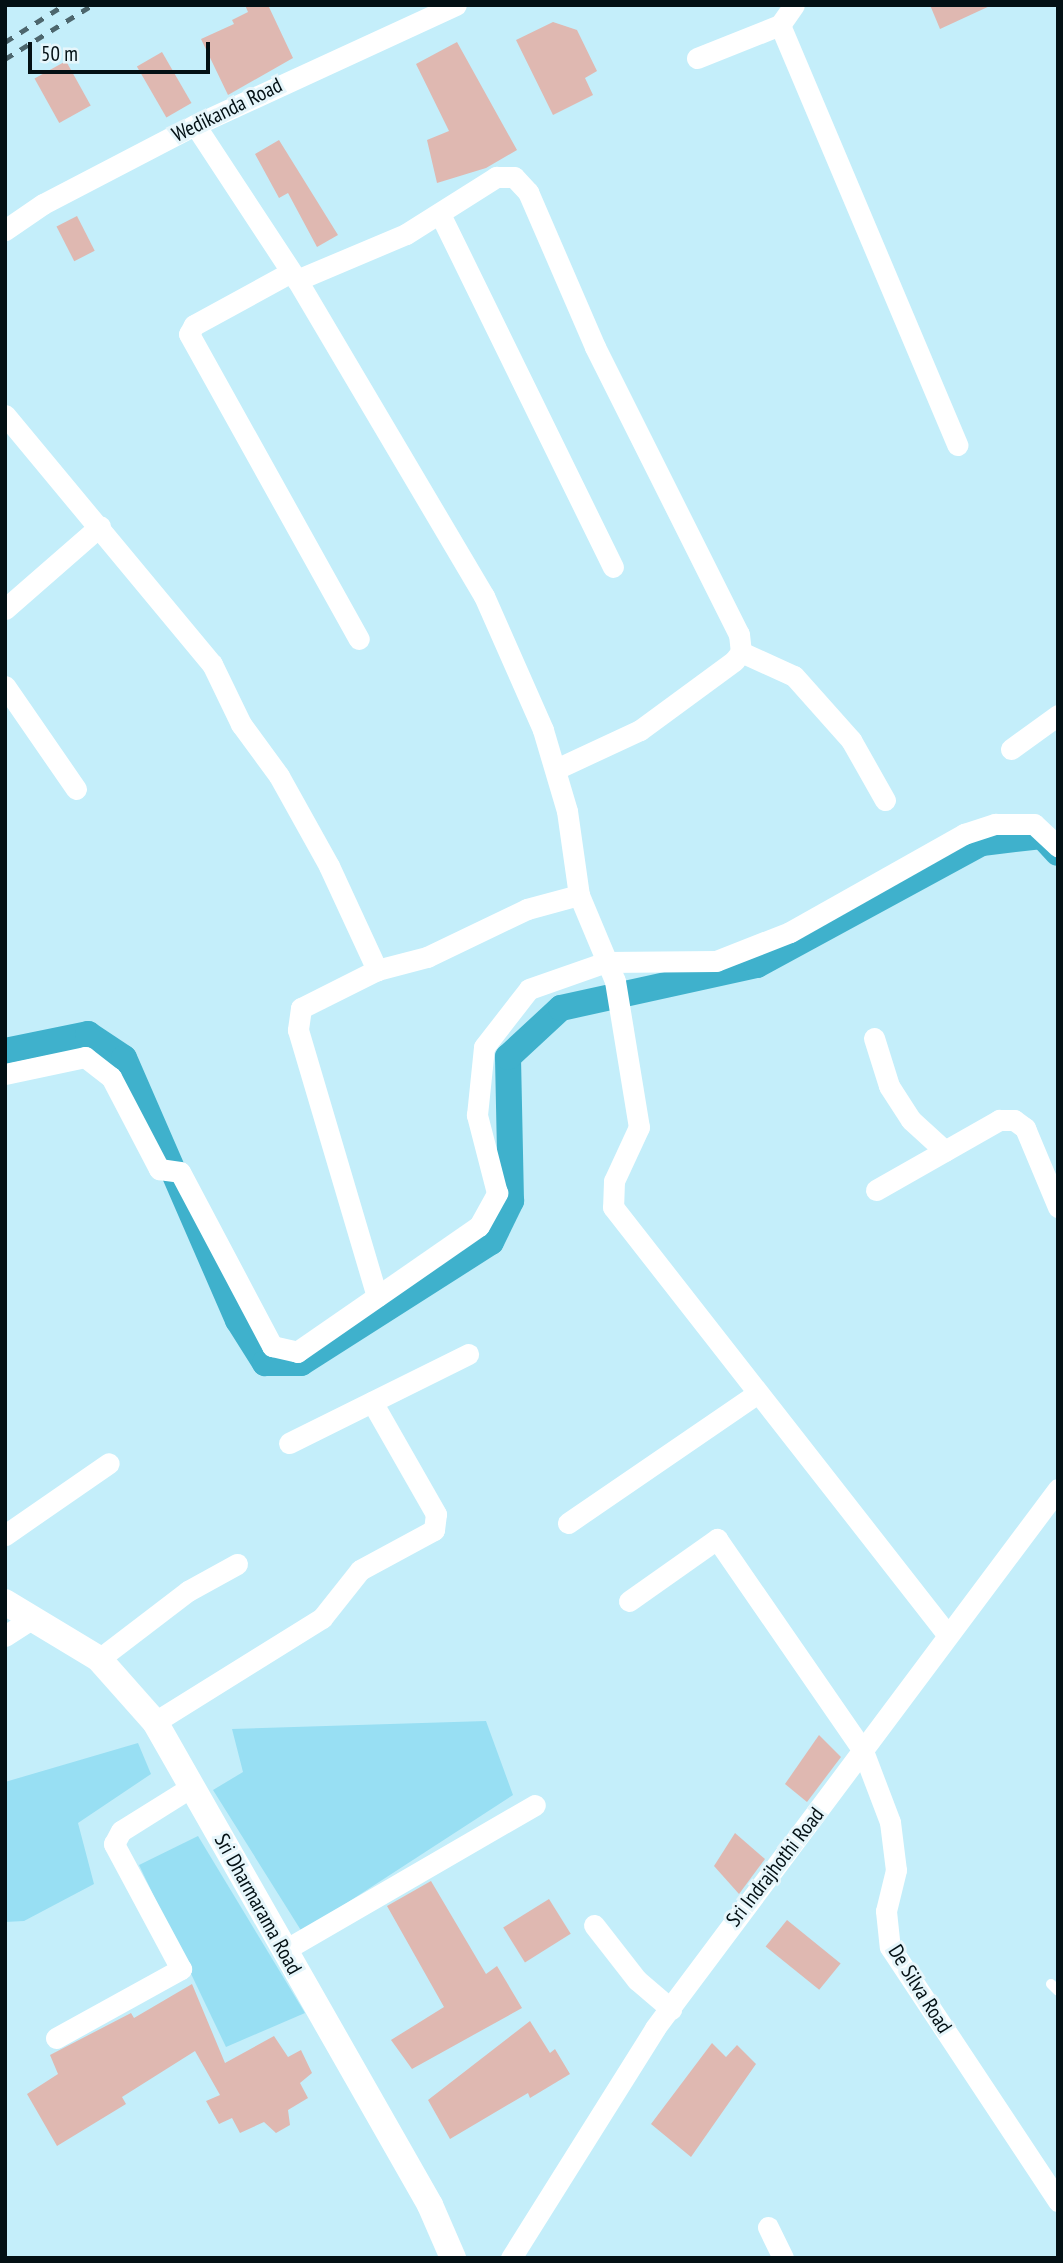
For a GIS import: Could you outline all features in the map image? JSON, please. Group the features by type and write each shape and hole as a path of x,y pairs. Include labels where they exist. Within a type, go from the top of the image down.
{"street":[{"name":"Wedikanda Road","path":"5,230 43,204 195,125 456,5"},
{"path":"697,58 780,25 794,5"},
{"path":"780,25 957,445"},
{"path":"195,125 294,276 484,596 556,769 579,895 610,972 621,1012 639,1126 614,1181 613,1207 947,1634"},
{"path":"359,639 189,334 194,325 294,276 406,234 505,174 528,192 595,347 739,634 741,652"},
{"path":"440,214 613,568"},
{"path":"5,415 212,664 242,724 279,776 330,866 377,970"},
{"path":"5,609 100,526"},
{"path":"556,769 640,730 741,652"},
{"path":"741,652 794,676 851,740 885,800"},
{"path":"5,686 76,789"},
{"path":"1011,749 1058,715"},
{"path":"5,1073 85,1057 111,1077 272,1346 297,1352 479,1226 497,1193 477,1115 484,1047 529,989 610,972 716,961 790,932 964,834 995,824 1034,824 1058,846"},
{"path":"377,1297 298,1030 301,1008 377,970 427,957 527,909 579,895"},
{"path":"874,1038 889,1086 911,1120 945,1151"},
{"path":"876,1190 999,1120 1014,1120 1025,1128 1058,1207"},
{"path":"289,1443 468,1354"},
{"path":"568,1523 758,1393"},
{"path":"155,1722 322,1618 360,1570 434,1530 436,1514 372,1402"},
{"path":"5,1535 109,1463"},
{"name":"Sri Indrajhothi Road","path":"511,2258 671,2009 760,1883 863,1751 947,1634 1058,1489"},
{"name":"De Silva Road","path":"629,1601 717,1539 863,1751 890,1822 896,1870 886,1911 890,1947 1058,2201"},
{"path":"99,1659 188,1591 237,1564"},
{"name":"Sri Dharmarama Road","path":"5,1602 99,1659 155,1722 283,1951 430,2204 453,2258"},
{"path":"5,1636 31,1619"},
{"path":"56,2038 181,1969 114,1844 121,1832 193,1786"},
{"path":"283,1951 535,1805"},
{"path":"594,1924 637,1979 671,2009"},
{"path":"768,2227 783,2258"}],"shaded area":[{"path":"486,1721 513,1795 302,1932 213,1790 243,1772 232,1729"},
{"path":"138,1743 151,1774 78,1823 94,1884 24,1921 5,1922 5,1782"},
{"path":"198,1836 305,2013 226,2047 139,1865"}],"building":[{"path":"245,5 268,5 293,58 228,95 201,39 234,24 232,20 248,12"},
{"path":"930,5 992,5 940,29"},
{"path":"553,22 577,30 597,71 585,78 593,95 553,115 516,40"},
{"path":"457,42 517,150 486,168 437,183 427,140 449,131 416,64"},
{"path":"162,52 192,103 166,118 137,66"},
{"path":"66,61 91,106 59,123 35,78"},
{"path":"279,140 338,235 317,247 288,193 279,198 255,154"},
{"path":"77,216 95,251 74,261 57,226"},
{"path":"819,1735 841,1757 807,1802 785,1784"},
{"path":"735,1833 765,1859 739,1894 714,1866"},
{"path":"431,1881 486,1974 497,1966 522,2008 412,2069 391,2040 444,2007 387,1906"},
{"path":"549,1899 571,1934 525,1962 503,1928"},
{"path":"787,1920 841,1963 819,1990 766,1946"},
{"path":"192,1984 225,2063 274,2036 288,2057 301,2050 312,2073 300,2083 308,2098 288,2110 290,2125 276,2133 264,2122 240,2133 232,2118 219,2124 206,2101 220,2095 195,2051 122,2097 126,2104 57,2146 27,2094 58,2074 50,2055 131,2013 134,2018"},
{"path":"530,2021 550,2053 555,2049 570,2074 530,2098 528,2093 450,2139 428,2100"},
{"path":"712,2043 726,2057 737,2045 756,2064 691,2157 651,2124"}],"waterway":[{"path":"5,1051 88,1034 124,1058 238,1320 265,1363 301,1363 491,1242 511,1201 508,1057 561,1008 757,965 982,843 1042,836 1058,853"}],"railway":[{"path":"5,42 64,5"},
{"path":"5,59 92,5"}]}
